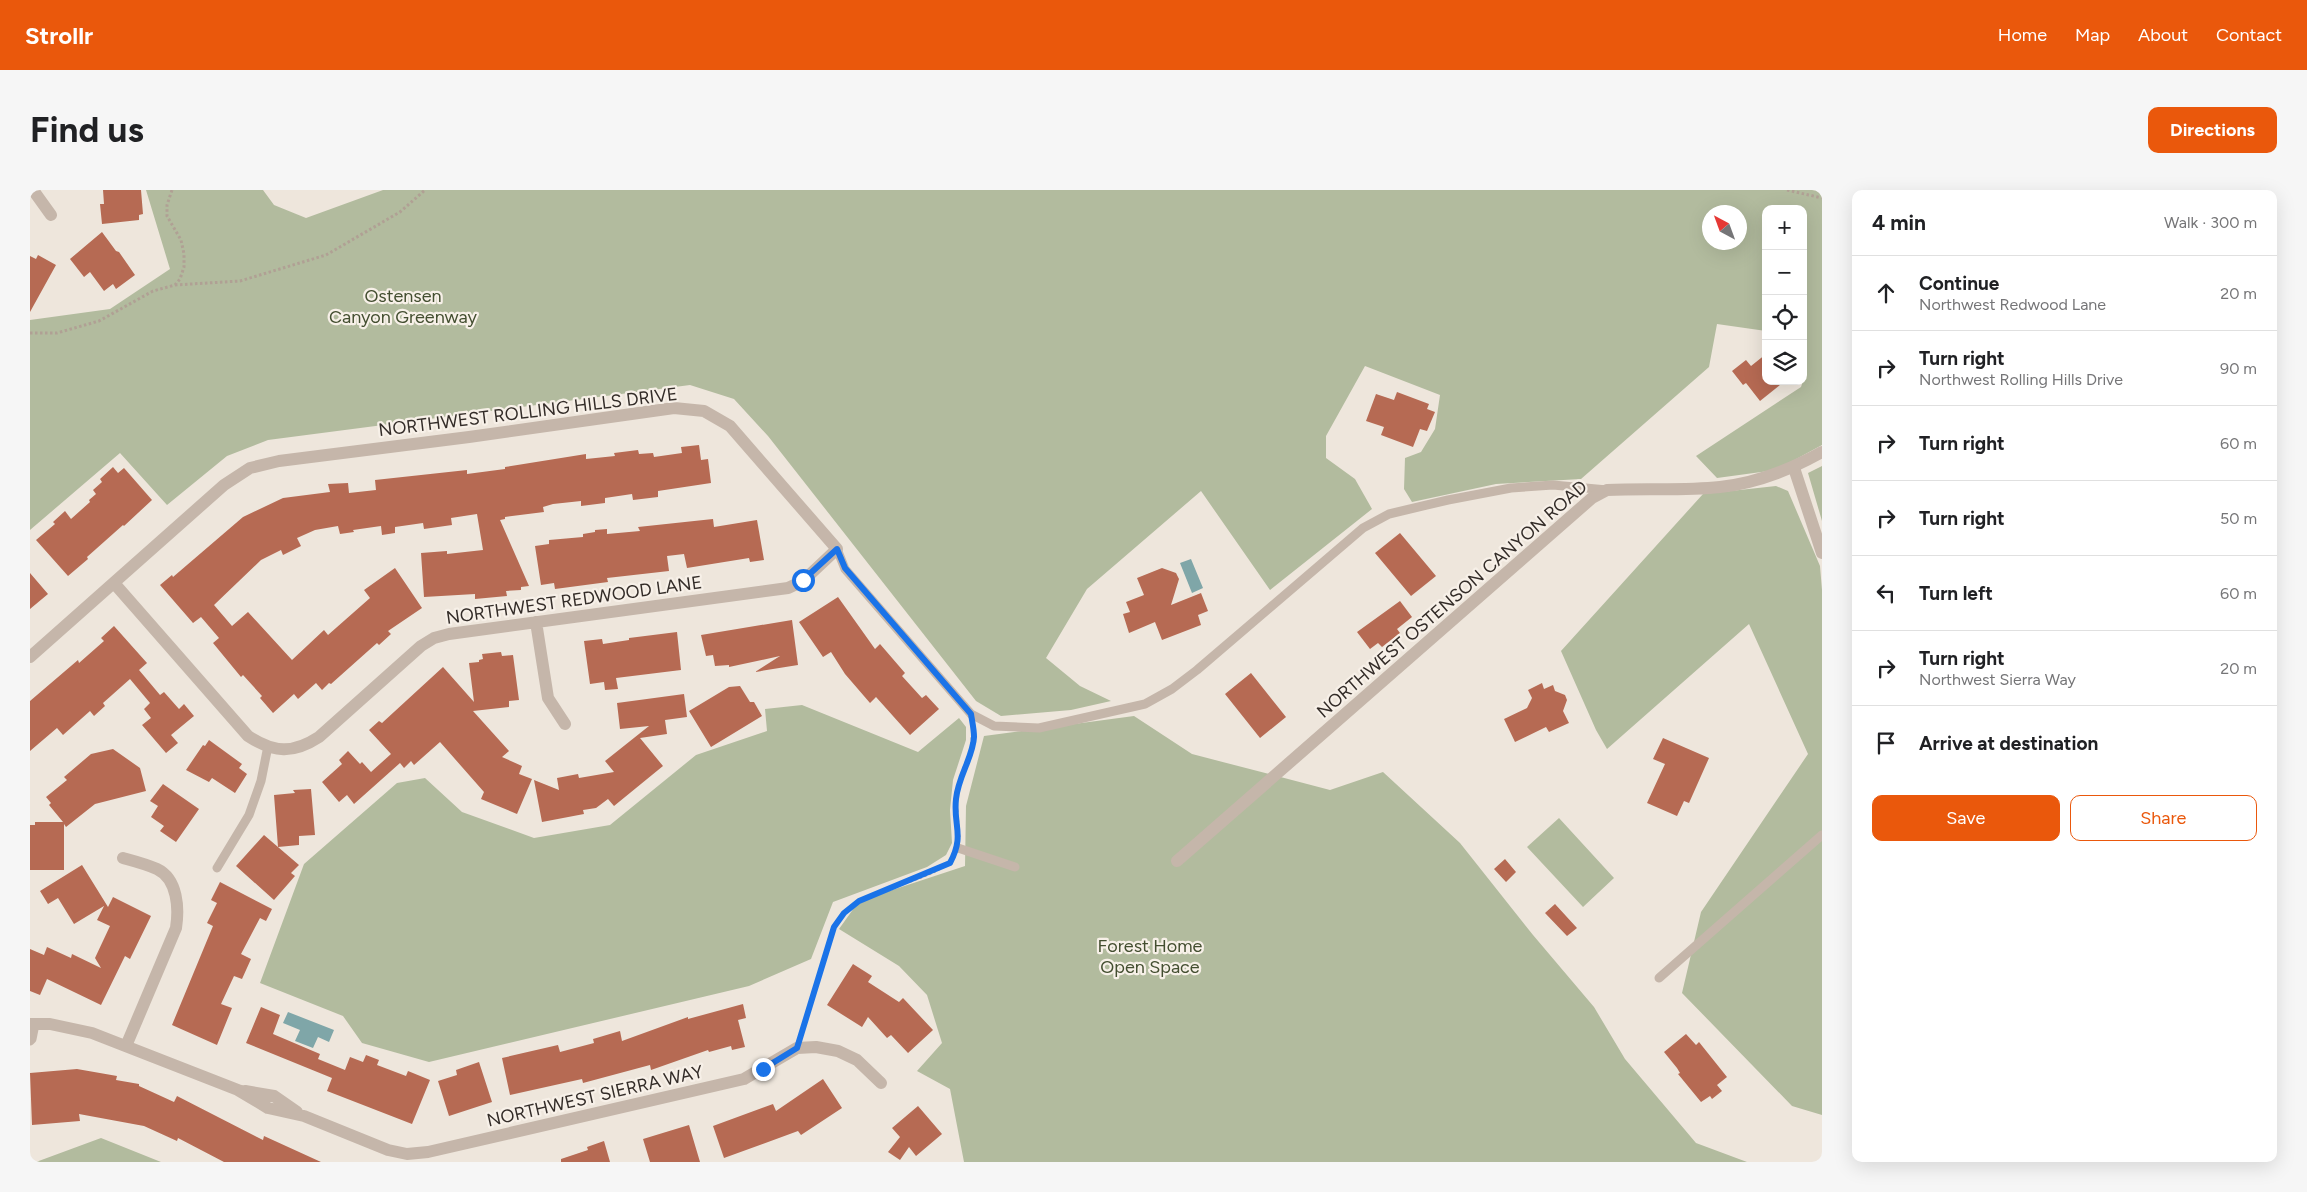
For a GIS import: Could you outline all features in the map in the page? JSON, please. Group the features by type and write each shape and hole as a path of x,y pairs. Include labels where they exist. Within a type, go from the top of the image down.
{"street":[{"path":"32,190 52,215"},
{"name":"NORTHWEST ROLLING HILLS DRIVE","path":"30,657 224,485 250,468 280,461 674,408 704,412 730,426 837,549"},
{"name":"NORTHWEST OSTENSON CANYON ROAD","path":"1177,862 1592,498 1607,490 1720,487 1761,479 1794,468 1822,452"},
{"path":"1794,468 1822,553"},
{"name":"NORTHWEST REDWOOD LANE","path":"114,582 248,736 276,749 291,749 306,745 319,737 421,646 434,638 449,634 788,588 803,580 837,549"},
{"path":"536,622 548,698 565,724"},
{"path":"123,858 159,870 170,882 178,912 176,928 126,1046"},
{"name":"NORTHWEST SIERRA WAY","path":"33,1024 50,1024 92,1033 238,1090 268,1108 304,1116 388,1150 413,1158 428,1152 744,1079 797,1048"},
{"path":"797,1048 816,1047 838,1051 857,1060 881,1083"}],"lane":[{"name":"NORTHWEST ROLLING HILLS DRIVE","path":"837,549 845,568 971,714 994,726 1039,728 1145,704 1172,689 1197,670 1363,528 1389,514 1511,488 1553,485 1607,490"},
{"path":"217,868 249,815 261,781 268,746"},
{"path":"1659,978 1822,835"},
{"path":"958,848 1015,867"},
{"path":"30,1041 32,1039 33,1024"}],"path":[{"path":"172,190 167,205 168,216 181,240 184,254 184,267 180,279 175,285"},
{"path":"30,333 78,329 106,318 153,291 175,285 240,281 326,255 400,212 425,190"},
{"path":"1787,190 1822,198"},
{"path":"797,1048 834,927 844,913 859,901 950,863 958,848 959,834 956,802 960,778 971,750 974,736 971,714"}],"green space":[{"name":"Ostensen Canyon Greenway","path":"146,190 263,190 274,205 306,218 383,190 1822,190 1822,445 1776,470 1717,478 1696,456 1802,385 1807,385 1807,205 1762,205 1762,330 1717,324 1709,367 1581,479 1496,484 1412,502 1404,489 1405,458 1421,452 1435,429 1440,395 1365,366 1326,436 1326,458 1355,479 1372,509 1270,590 1201,491 1087,589 1046,658 1080,686 1111,701 1071,710 1001,716 976,701 768,436 734,399 690,385 268,440 227,456 167,505 120,453 30,530 30,320 110,309 170,269"},
{"path":"1822,466 1822,521 1808,473"},
{"path":"1776,486 1788,491 1820,566 1822,590 1822,1115 1792,1106 1682,993 1701,912 1808,754 1749,624 1607,749 1596,730 1561,651 1703,494"},
{"path":"802,705 918,752 959,718 966,727 966,740 953,780 950,810 952,843 946,855 927,867 833,902 811,959 749,986 429,1062 362,1043 343,1016 260,983 304,864 397,783 425,778 462,812 534,838 610,825 696,755 767,731 765,709"},
{"name":"Forest Home Open Space","path":"1134,716 1192,754 1330,790 1383,772 1460,843 1533,935 1594,1007 1625,1059 1696,1143 1747,1162 964,1162 950,1089 917,1071 942,1043 927,995 899,966 839,929 859,901 965,866 966,806 984,736"},
{"path":"1559,818 1614,878 1583,907 1527,847"},
{"path":"101,1138 161,1162 36,1162"}],"water":[{"path":"1191,559 1203,588 1192,593 1180,563"},
{"path":"288,1012 334,1030 329,1042 318,1037 313,1048 295,1041 300,1030 283,1023"}],"building":[{"path":"103,190 141,190 143,214 139,215 139,220 102,224 100,204 104,204"},
{"path":"102,232 135,275 116,289 113,284 104,291 90,272 84,277 70,259"},
{"path":"38,255 56,265 30,312 30,256 36,259"},
{"path":"1762,357 1762,385 1780,385 1760,401 1746,383 1743,385 1732,371 1746,360 1751,366"},
{"path":"1397,392 1429,404 1427,409 1435,412 1427,431 1420,429 1413,447 1381,435 1384,427 1366,421 1376,394 1394,400"},
{"path":"699,445 701,460 708,459 711,483 658,491 658,497 633,500 632,494 605,498 605,503 581,506 581,501 553,504 543,507 544,512 505,517 505,519 500,520 529,586 521,587 521,590 506,591 507,596 475,599 475,594 424,597 421,553 447,551 447,554 483,550 477,514 451,518 452,525 424,529 423,523 395,527 395,533 382,535 381,526 340,534 338,526 315,530 297,538 301,546 283,555 281,550 261,560 214,605 232,626 248,612 292,660 324,630 328,635 370,598 364,590 395,568 422,608 388,631 391,634 379,645 377,643 331,684 329,683 322,690 316,683 298,699 294,694 273,713 260,698 262,696 243,675 241,677 213,643 219,638 201,617 193,623 160,585 172,575 173,577 243,517 283,498 330,492 328,484 348,483 349,493 376,490 375,480 467,470 467,474 586,454 586,459 615,456 614,453 638,450 639,454 653,453 654,457 682,453 681,447"},
{"path":"113,467 118,473 124,468 152,500 68,576 36,540 55,524 53,522 65,511 71,519 90,502 89,500 96,494 93,490 102,482 100,479"},
{"path":"713,519 714,527 757,520 764,560 750,562 749,558 687,568 684,554 667,556 669,571 607,578 608,582 555,589 554,583 541,585 535,546 549,544 549,540 583,537 583,534 595,532 595,530 607,529 607,534 640,531 638,527"},
{"path":"1400,533 1436,576 1411,596 1375,553"},
{"path":"1162,568 1176,573 1179,579 1171,605 1201,593 1208,611 1198,615 1201,625 1162,640 1155,622 1129,633 1123,614 1130,612 1126,602 1144,595 1137,578"},
{"path":"30,573 48,594 30,609"},
{"path":"838,597 875,649 880,644 905,673 902,676 922,698 926,695 939,709 910,735 876,697 870,703 845,674 831,652 823,657 799,622"},
{"path":"1400,601 1412,617 1397,629 1400,633 1382,647 1378,643 1370,649 1357,632"},
{"path":"792,620 798,665 755,672 780,656 729,667 729,665 715,666 713,655 706,656 701,635"},
{"path":"114,626 147,663 139,670 160,695 164,692 179,709 184,704 194,716 171,735 178,743 166,753 142,725 151,718 144,709 150,703 130,679 103,703 105,706 94,716 90,711 63,735 57,728 30,751 30,701 78,660 79,663 104,641 101,638"},
{"path":"677,632 681,670 616,678 618,689 605,690 604,682 590,684 584,641 602,639 603,644 629,640 629,638"},
{"path":"501,652 502,656 513,655 519,700 509,701 509,707 473,711 509,751 502,757 522,766 519,774 532,779 517,814 481,799 484,792 440,742 414,765 411,761 404,768 400,763 354,804 347,795 339,802 322,782 342,764 339,760 348,751 360,764 362,762 371,772 391,754 369,730 379,721 382,723 443,667 474,702 469,663 479,662 479,660 483,659 482,654"},
{"path":"1251,673 1286,717 1260,738 1225,694"},
{"path":"1542,683 1544,689 1553,685 1555,691 1565,695 1567,700 1563,711 1569,723 1549,732 1546,727 1515,742 1504,719 1527,708 1532,698 1528,690"},
{"path":"740,686 750,702 754,702 762,716 711,747 689,711 729,687"},
{"path":"684,694 687,717 665,720 667,734 640,738 663,766 614,806 608,799 596,808 583,810 584,814 542,822 534,780 559,790 557,778 578,774 579,778 614,772 605,761 649,726 620,729 617,703"},
{"path":"1663,738 1709,758 1689,803 1684,801 1677,816 1647,803 1665,764 1653,759"},
{"path":"209,740 242,764 239,768 247,774 235,793 212,778 209,782 186,770 203,745 205,746"},
{"path":"113,749 140,768 146,791 95,804 66,827 64,824 64,870 30,870 30,825 35,825 35,822 63,822 49,805 51,803 46,797 67,780 64,777 91,754"},
{"path":"163,784 199,809 176,842 160,831 164,826 151,817 158,806 150,801"},
{"path":"311,789 315,835 299,836 299,845 278,847 274,795 295,793 293,790"},
{"path":"264,835 299,865 291,873 295,876 274,900 236,866"},
{"path":"1505,859 1516,872 1506,882 1494,869"},
{"path":"82,865 108,907 113,897 151,916 130,959 125,956 101,1005 47,979 40,995 30,991 30,949 44,955 47,947 71,958 72,954 101,968 95,958 110,926 97,920 104,906 74,924 58,898 48,904 40,891"},
{"path":"220,882 272,909 266,921 260,918 241,954 251,959 242,979 234,976 221,1004 232,1008 217,1045 172,1025 213,926 207,923 217,903 211,900"},
{"path":"1555,904 1577,928 1567,936 1545,913"},
{"path":"853,964 872,976 868,982 899,1002 903,998 933,1030 908,1053 891,1035 887,1038 868,1017 862,1027 827,1005"},
{"path":"743,1004 746,1018 738,1020 745,1047 732,1050 731,1046 709,1052 708,1050 651,1070 650,1065 583,1083 582,1079 510,1095 502,1058 558,1045 560,1052 594,1043 593,1039 620,1031 622,1041 688,1017 688,1019"},
{"path":"261,1007 280,1015 273,1034 320,1054 318,1059 345,1070 350,1057 363,1062 366,1055 379,1060 377,1065 406,1076 408,1071 430,1080 412,1124 327,1091 332,1078 246,1043"},
{"path":"1686,1034 1696,1045 1699,1042 1727,1077 1717,1085 1722,1091 1712,1099 1710,1096 1701,1102 1678,1074 1680,1073 1677,1068 1664,1052"},
{"path":"479,1062 492,1102 449,1116 438,1081 457,1075 456,1070"},
{"path":"77,1069 117,1076 116,1080 139,1084 139,1086 174,1102 177,1096 263,1140 264,1136 321,1162 224,1162 178,1138 177,1141 144,1126 79,1114 80,1121 32,1125 30,1073"},
{"path":"823,1079 842,1108 801,1135 798,1131 724,1158 713,1126 773,1104 776,1111"},
{"path":"918,1106 942,1134 916,1156 909,1147 900,1160 888,1152 900,1137 892,1128"},
{"path":"689,1125 700,1162 650,1162 643,1139"},
{"path":"604,1141 610,1162 561,1162 561,1159 588,1150 587,1147"}],"route":[{"path":"763,1069 797,1048 834,927 844,913 859,901 950,863 958,848 959,834 956,802 960,778 971,750 974,736 971,714 845,568 837,549 803,580"}]}
